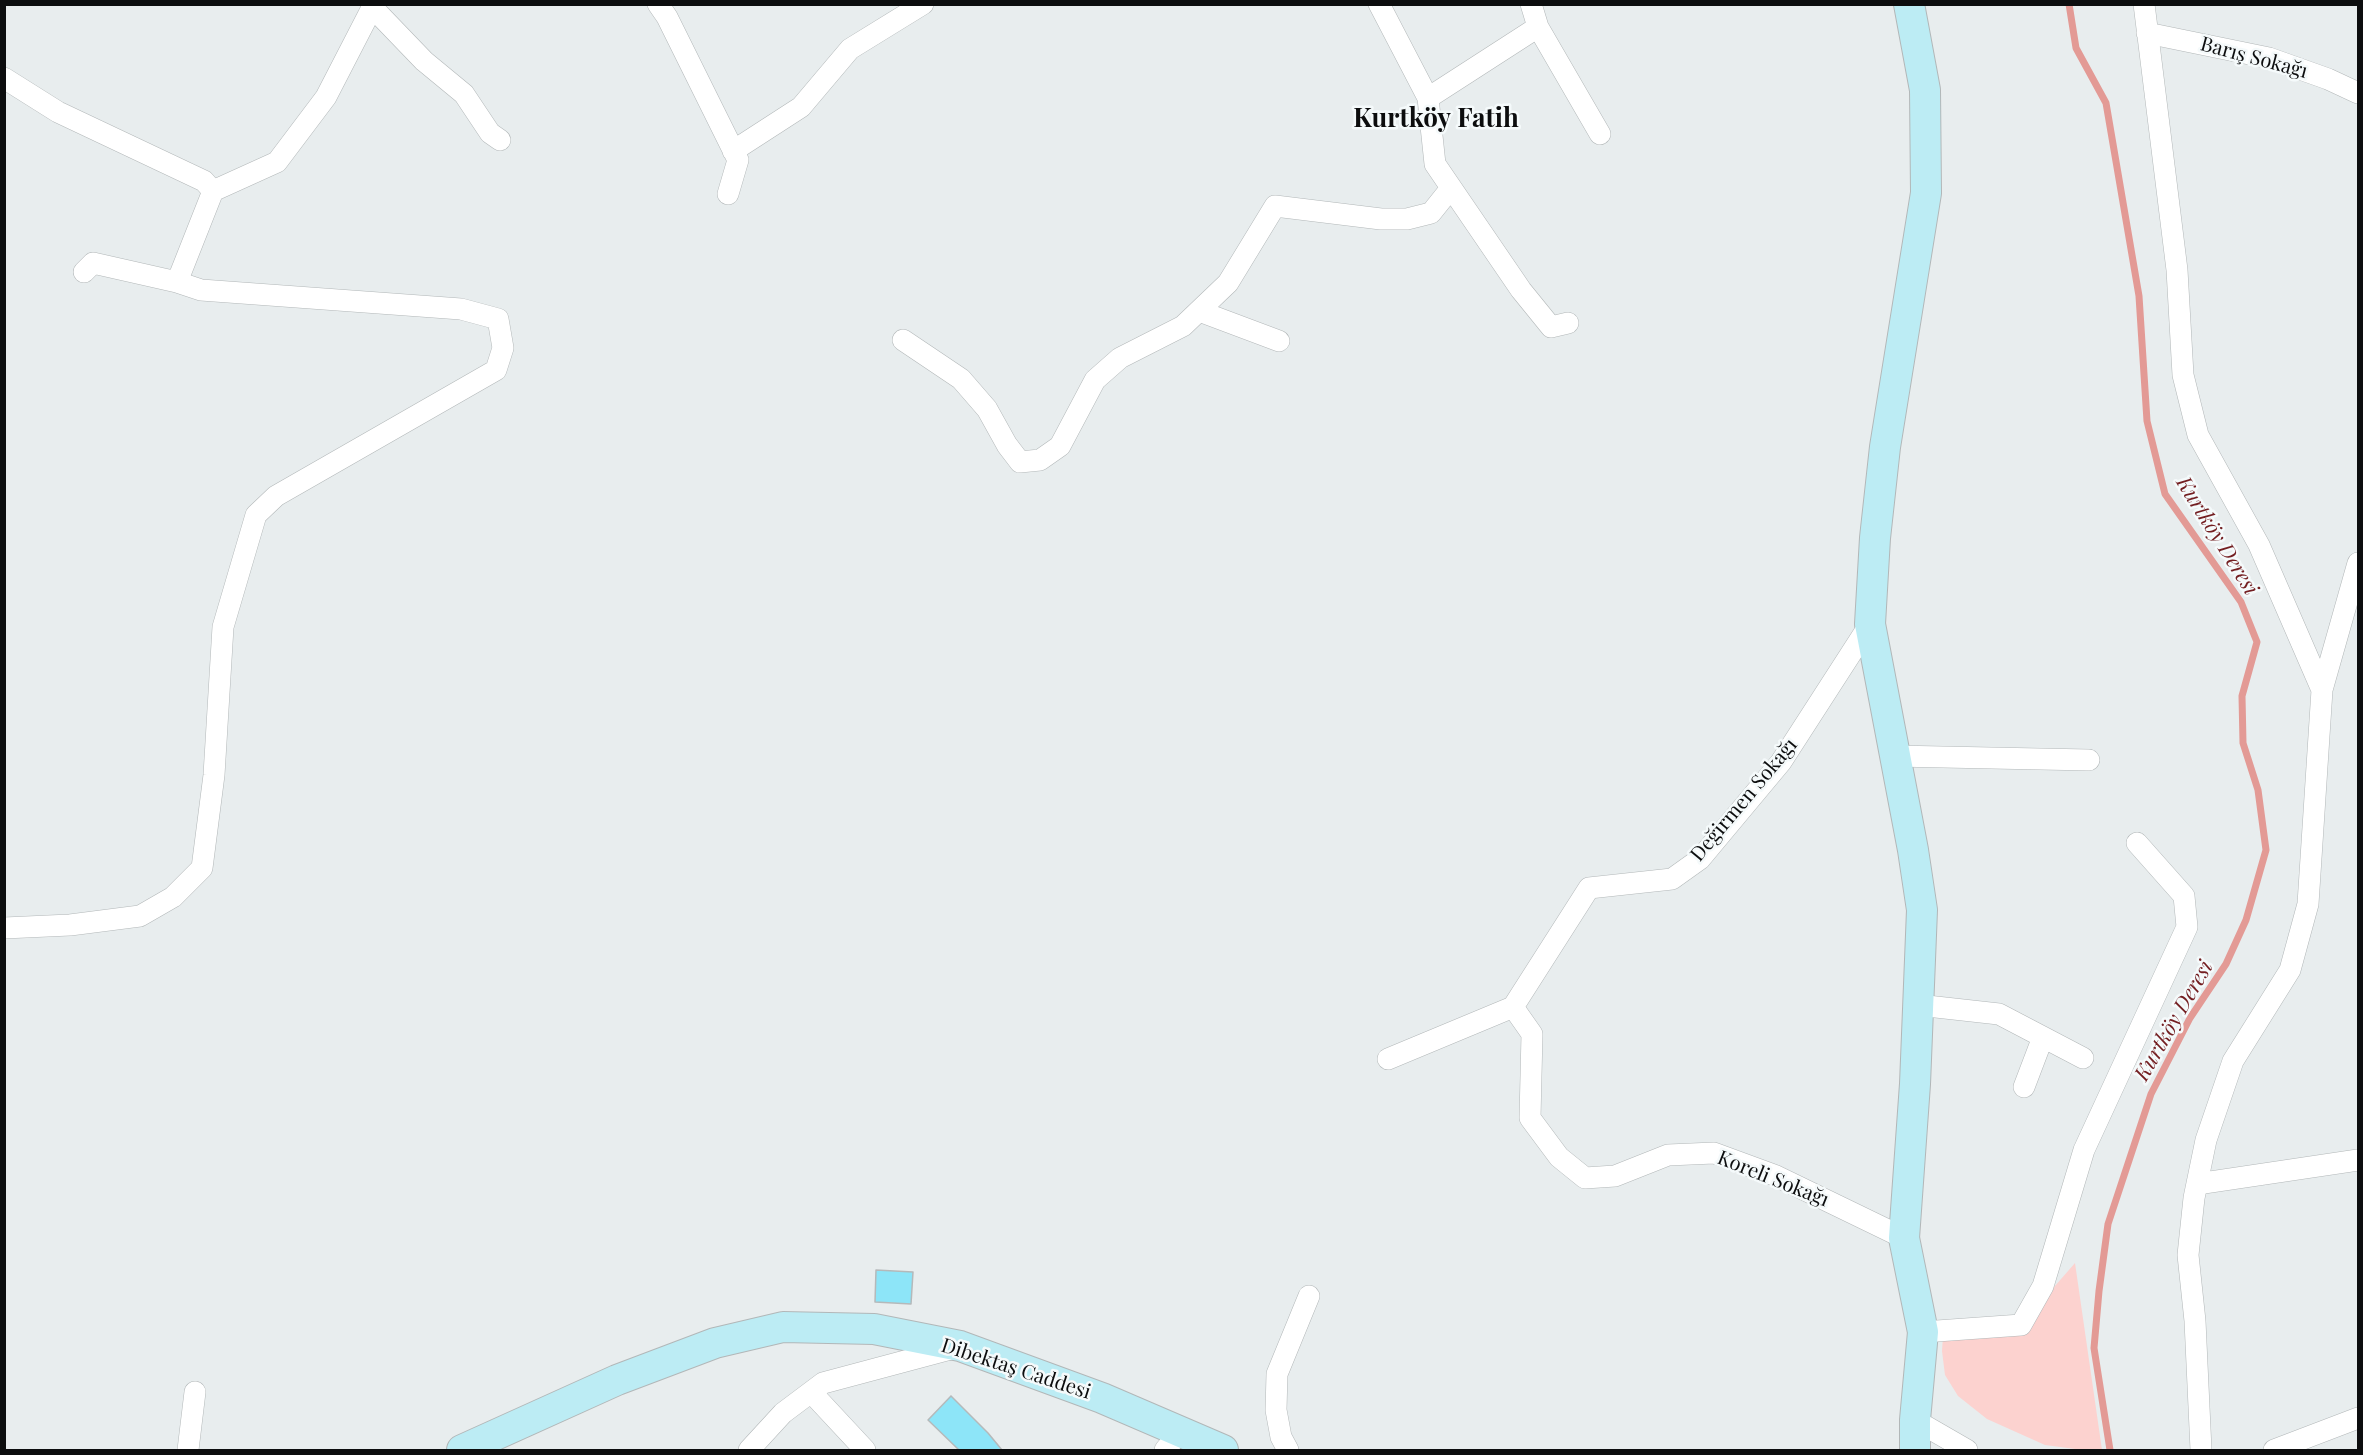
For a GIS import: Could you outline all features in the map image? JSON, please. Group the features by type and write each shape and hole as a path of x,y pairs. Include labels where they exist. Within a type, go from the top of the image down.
{"street":[{"path":"658,4 667,17 738,160 728,194"},
{"path":"733,151 801,107 850,49 923,4"},
{"path":"1379,4 1428,98 1435,164 1521,290 1551,327 1568,323"},
{"path":"1531,4 1538,27 1600,134"},
{"path":"1909,4 1925,90 1926,193 1885,447 1875,538 1870,624 1913,850 1922,910 1904,1238 1923,1332 1915,1420 1915,1450"},
{"path":"2144,4 2177,270 2183,375 2198,435 2259,545 2322,690"},
{"path":"177,282 213,191 277,162 326,97 374,6 424,61 464,94 490,133 500,140"},
{"path":"1428,98 1538,27"},
{"name":"Barış Sokağı","path":"2147,33 2269,58 2328,79 2358,93"},
{"path":"4,78 58,112 204,181 213,191"},
{"path":"903,340 961,379 987,409 1007,445 1020,462 1040,460 1060,446 1095,380 1120,358 1183,326 1228,283 1275,206 1381,219 1407,219 1431,213 1451,188"},
{"path":"4,928 70,925 140,916 173,897 202,868 214,775 223,627 256,515 276,496 496,370 503,348 498,319 461,309 201,290 177,282 93,263 84,272"},
{"path":"1199,311 1279,341"},
{"path":"2201,1450 2195,1322 2188,1255 2197,1184 2206,1140 2234,1061 2290,970 2308,904 2322,690 2358,563"},
{"name":"Değirmen Sokağı","path":"1513,1007 1589,888 1672,879 1700,859 1781,762 1870,624"},
{"path":"1894,756 2089,760"},
{"path":"1923,1332 2021,1325 2043,1286 2084,1150 2187,927 2184,896 2137,843"},
{"path":"1918,1005 1999,1014 2083,1058"},
{"path":"1388,1059 1513,1007"},
{"name":"Koreli Sokağı","path":"1513,1007 1532,1034 1530,1118 1558,1156 1585,1178 1615,1176 1668,1155 1714,1153 1774,1175 1904,1238"},
{"path":"2024,1087 2043,1037"},
{"path":"2197,1184 2358,1160"},
{"path":"1288,1450 1281,1437 1276,1410 1277,1374 1309,1296"},
{"name":"Dibektaş Caddesi","path":"462,1450 617,1380 715,1343 783,1327 874,1329 960,1346 1102,1398 1173,1441 1223,1450"},
{"path":"749,1450 783,1413 823,1383 960,1346"},
{"path":"188,1450 195,1392"},
{"path":"811,1392 865,1450"},
{"path":"2274,1450 2358,1418"},
{"path":"1915,1420 1967,1450"}],"shaded area":[{"path":"2075,1263 2102,1450 2045,1445 1987,1419 1958,1396 1945,1375 1943,1336 2034,1310"}],"building":[{"path":"876,1270 913,1272 911,1304 875,1302"},
{"path":"951,1396 1002,1450 959,1450 928,1420"}],"waterway":[{"name":"Kurtköy Deresi","path":"2069,4 2076,48 2106,103 2139,296 2147,421 2165,494 2241,602 2257,642 2242,696 2243,743 2258,790 2266,850 2246,920 2226,964 2190,1018 2151,1094 2108,1224 2094,1348 2110,1450"}],"district":[{"name":"Kurtköy Fatih","path":"1436,119"}]}
